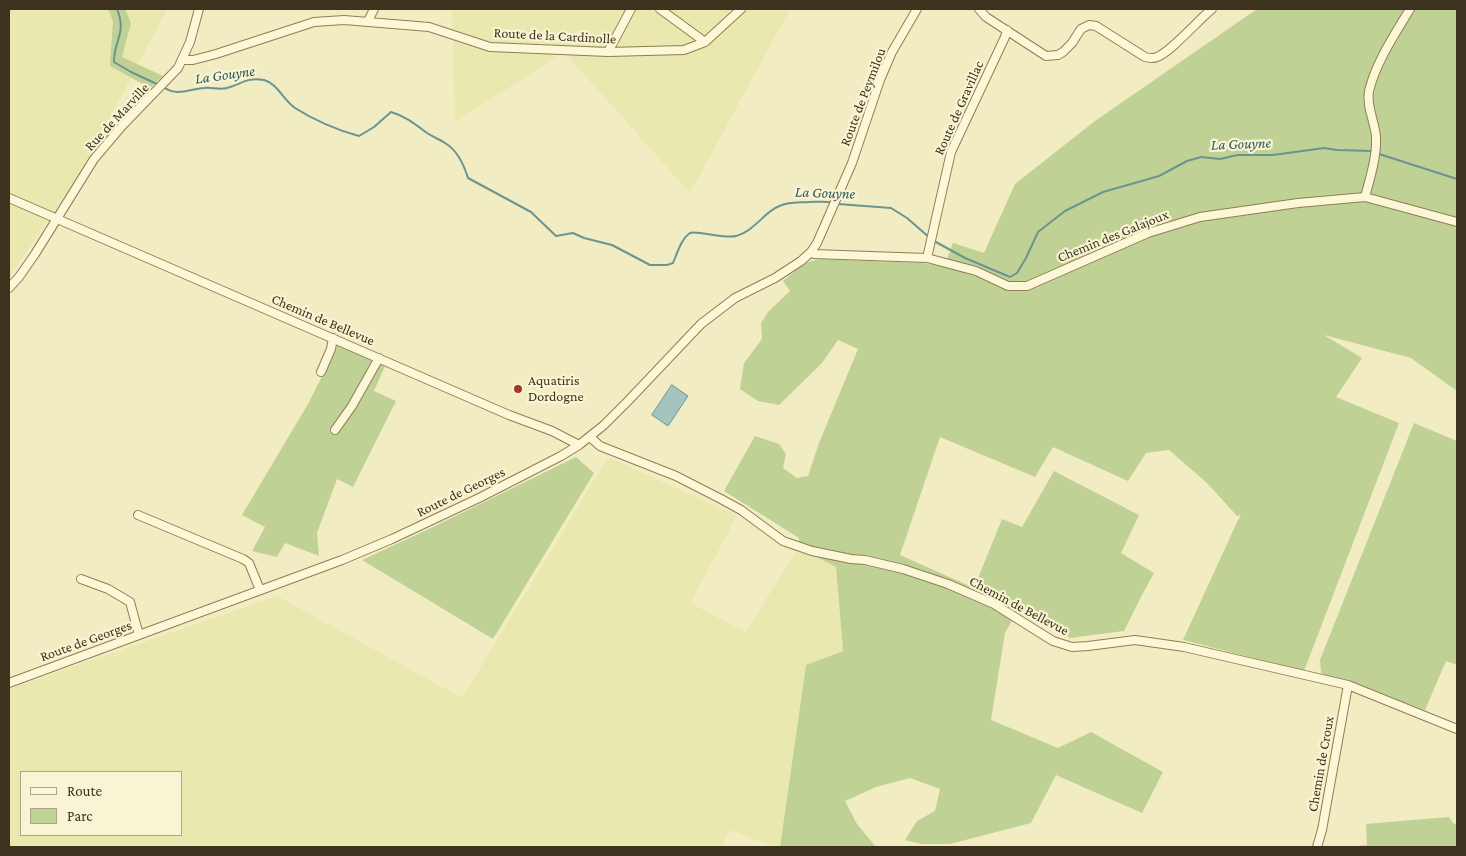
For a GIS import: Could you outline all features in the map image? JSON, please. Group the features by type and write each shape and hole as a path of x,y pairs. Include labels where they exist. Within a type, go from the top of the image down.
{"street":[{"name":"Rue de Marville","path":"9,288 35,254 94,158 122,126 169,79 182,60 199,9"},
{"path":"368,21 374,9"},
{"path":"608,52 631,9"},
{"path":"660,9 705,42"},
{"name":"Route de la Cardinolle","path":"182,60 193,60 216,54 314,22 328,20 368,21 429,27 490,47 608,52 684,50 705,42 741,9"},
{"name":"Route de Peymilou","path":"837,197 852,163 880,80 892,52 916,9"},
{"path":"979,9 986,17 1044,55 1058,55 1068,48 1080,29 1084,26 1093,25 1145,57 1151,58 1158,57 1212,9"},
{"path":"1366,197 1375,152 1376,135 1369,92 1380,63 1410,9"},
{"name":"Route de Gravillac","path":"927,258 951,152 1007,30"},
{"name":"Route de Georges","path":"9,682 342,560 479,498 561,456 590,437 628,401 701,324 735,298 775,278 811,252 817,243 837,197"},
{"name":"Chemin des Galajoux","path":"811,252 814,254 927,258 976,271 1008,286 1020,287 1148,233 1200,217 1298,203 1366,197 1457,222"},
{"name":"Chemin de Bellevue","path":"9,198 579,444"},
{"path":"321,372 331,349 333,338"},
{"path":"335,430 352,406 379,358"},
{"name":"Chemin de Bellevue","path":"590,437 600,446 676,476 721,499 741,510 783,541 812,551 903,569 940,582 982,598 1063,645 1081,647 1135,640 1164,643 1348,685 1457,729"},
{"path":"138,515 243,559 249,563 260,590"},
{"path":"81,579 108,589 130,602 139,635"},
{"name":"Chemin de Croux","path":"1317,847 1322,830 1348,685"}],"green space":[{"path":"9,9 167,9 81,173 9,277"},
{"path":"108,9 125,9 131,23 122,57 163,76 150,88 110,66 113,21"},
{"path":"452,9 790,9 690,193 564,52 455,122"},
{"path":"1257,9 1457,9 1457,391 1411,358 1324,335 1362,358 1336,397 1399,423 1304,671 1183,640 1241,515 1237,516 1207,483 1169,450 1146,453 1128,481 1053,447 1035,477 940,437 900,555 974,588 1002,519 1022,527 1054,471 1139,515 1121,553 1154,573 1124,631 1070,638 1019,608 1005,633 991,720 1058,748 1091,732 1163,772 1142,813 1056,775 1031,823 950,844 921,844 905,840 917,821 935,811 940,789 910,778 876,787 845,801 857,824 876,847 780,847 806,665 843,651 836,567 799,548 799,538 724,491 755,436 779,444 786,454 783,468 797,478 808,476 819,443 858,349 838,340 822,363 779,405 758,401 740,389 744,363 762,339 761,323 768,312 790,291 783,281 805,263 819,259 923,263 944,267 953,243 984,253 1015,184 1095,121"},
{"path":"338,345 385,366 374,391 396,401 353,487 337,479 317,533 319,556 285,543 277,557 252,551 265,527 242,515 308,404"},
{"path":"1414,423 1457,441 1457,665 1446,661 1425,710 1321,673 1320,660"},
{"path":"576,457 594,473 493,639 362,560 431,528"},
{"path":"608,457 737,516 690,603 745,632 799,548 836,567 843,651 806,665 780,847 775,847 730,830 721,847 9,847 9,689 277,596 462,698"},
{"path":"1449,817 1454,824 1457,824 1457,847 1347,847 1367,845 1366,824"}],"water":[{"path":"672,385 688,396 668,426 652,415"}],"waterway":[{"name":"La Gouyne","path":"117,9 121,25 114,62 159,85"},
{"name":"La Gouyne","path":"163,87 174,92 207,88 224,89 248,80 264,80 277,88 295,108 326,124 359,136 374,127 391,112 410,121 449,146 460,158 468,178 531,212 556,236 573,233 584,238 612,245 650,265 673,263 682,243 690,233 736,236 749,230 772,210 782,205 810,202 833,203"},
{"name":"La Gouyne","path":"934,241 965,258 1010,277 1017,273 1038,232 1065,211 1103,192 1159,176 1187,161 1201,157 1220,159 1238,155 1273,155 1324,148 1372,151"},
{"name":"La Gouyne","path":"1379,154 1457,179"},
{"name":"La Gouyne","path":"838,204 891,208 907,218 930,238"}],"place":[{"name":"Aquatiris Dordogne","path":"518,389"}]}
